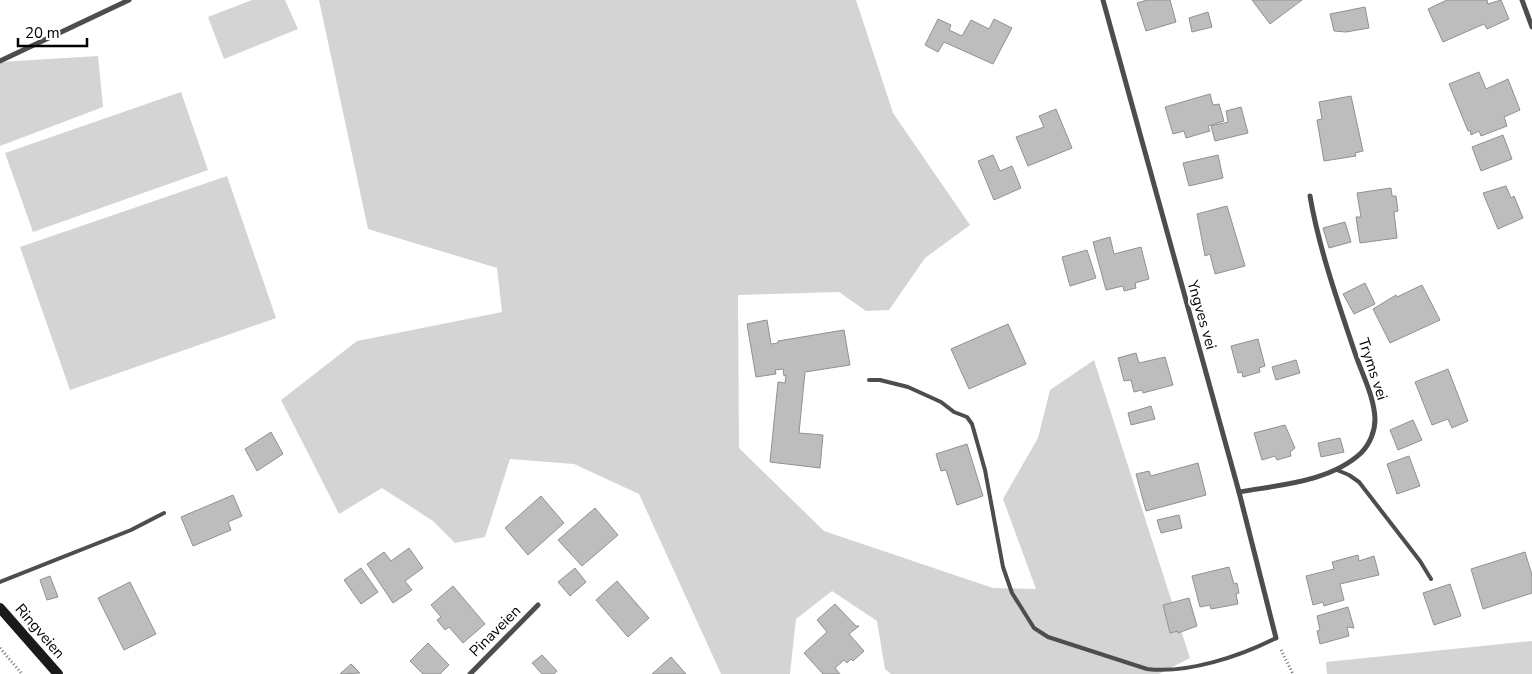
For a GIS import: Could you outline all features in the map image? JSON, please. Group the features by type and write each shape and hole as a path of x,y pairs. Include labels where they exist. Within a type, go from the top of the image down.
{"main road":[{"name":"Ringveien","path":"0,608 58,674"}],"street":[{"path":"0,61 129,0"},
{"name":"Yngves vei","path":"1102,0 1239,492 1276,638"},
{"path":"1522,0 1532,26"},
{"name":"Tryms vei","path":"1239,492 1290,483 1337,470 1361,452 1370,441 1375,429 1375,416 1371,399 1329,273 1310,196"},
{"name":"Pinaveien","path":"470,674 538,605"}],"lane":[{"path":"869,380 880,380 908,387 941,402 954,412 967,417 972,424 985,470 1003,567 1012,593 1034,628 1048,637 1147,669 1160,671 1182,669 1253,650 1276,638"},
{"path":"1337,470 1350,475 1359,482 1420,561 1431,579"},
{"path":"0,582 131,530 164,513"}],"path":[{"path":"1276,638 1293,674"},
{"path":"0,648 22,674"}],"shaded area":[{"path":"252,0 285,0 298,29 224,59 208,17"},
{"path":"319,0 856,0 893,113 970,225 925,258 889,310 866,311 839,292 738,295 739,448 824,531 993,588 1036,589 1003,499 1038,438 1050,390 1094,360 1190,658 1159,674 891,674 885,669 877,621 832,591 796,619 790,674 721,674 639,494 574,464 510,459 485,537 455,543 433,521 382,488 339,514 281,400 357,341 502,312 497,268 368,229"},
{"path":"98,56 103,107 0,146 0,62"},
{"path":"181,92 208,170 33,232 5,153"},
{"path":"227,176 276,318 70,390 20,247"},
{"path":"1532,641 1532,674 1327,674 1326,662"}],"building":[{"path":"1147,0 1170,0 1176,22 1146,31 1137,3"},
{"path":"1252,0 1302,0 1270,24"},
{"path":"1447,0 1487,0 1488,4 1501,0 1509,19 1487,29 1484,24 1443,42 1428,9"},
{"path":"1365,7 1369,28 1346,32 1334,31 1330,14"},
{"path":"1208,12 1212,27 1192,32 1189,18"},
{"path":"938,19 951,25 949,30 962,36 971,20 989,29 994,19 1012,28 993,64 944,42 938,52 925,45"},
{"path":"1479,72 1486,89 1508,79 1520,110 1504,117 1507,126 1481,136 1479,131 1471,135 1470,130 1468,131 1449,84"},
{"path":"1210,94 1213,105 1219,104 1224,121 1208,126 1210,131 1186,138 1184,131 1173,134 1165,107"},
{"path":"1351,96 1363,151 1355,153 1356,156 1324,161 1317,120 1322,119 1319,102"},
{"path":"1241,107 1248,133 1215,141 1211,126 1228,122 1226,111"},
{"path":"1056,109 1072,148 1028,166 1016,137 1044,127 1039,116"},
{"path":"1503,135 1512,159 1481,171 1472,147"},
{"path":"993,155 1000,171 1012,166 1021,188 994,200 978,161"},
{"path":"1218,155 1223,178 1189,186 1183,163"},
{"path":"1506,186 1511,198 1514,196 1523,218 1498,229 1483,193"},
{"path":"1391,188 1392,196 1396,196 1398,211 1394,212 1397,238 1360,243 1356,217 1361,217 1357,193"},
{"path":"1227,206 1245,266 1215,274 1210,254 1205,256 1197,214"},
{"path":"1345,222 1351,242 1329,248 1323,228"},
{"path":"1110,237 1114,254 1141,247 1149,279 1135,283 1136,288 1124,291 1123,286 1106,290 1093,242"},
{"path":"1087,250 1096,278 1070,286 1062,257"},
{"path":"1365,283 1375,304 1354,314 1343,294"},
{"path":"1422,285 1440,320 1390,343 1373,309 1396,295 1397,297"},
{"path":"767,320 771,344 778,343 778,341 844,330 850,365 805,372 799,433 823,435 820,468 770,462 778,382 785,383 786,375 784,376 783,369 775,370 776,374 756,377 747,324"},
{"path":"1008,324 1026,364 969,389 951,349"},
{"path":"1258,339 1265,366 1259,368 1260,372 1243,377 1242,372 1238,373 1231,346"},
{"path":"1136,353 1139,363 1165,357 1173,385 1143,393 1142,390 1134,392 1131,380 1124,381 1118,358"},
{"path":"1296,360 1300,373 1276,380 1272,367"},
{"path":"1448,369 1468,421 1452,428 1448,419 1432,425 1415,382"},
{"path":"1151,406 1155,419 1131,425 1128,413"},
{"path":"1413,420 1422,440 1398,450 1390,430"},
{"path":"1285,425 1295,448 1290,452 1291,456 1277,460 1275,456 1262,460 1254,433"},
{"path":"271,432 283,454 257,471 245,449"},
{"path":"1340,438 1344,452 1321,457 1318,443"},
{"path":"967,444 983,496 957,505 946,470 941,471 936,454"},
{"path":"1409,456 1420,486 1397,494 1387,464"},
{"path":"1198,463 1206,495 1146,511 1136,474 1149,471 1151,476"},
{"path":"233,495 242,516 228,522 231,530 193,546 181,517"},
{"path":"541,496 564,523 528,555 505,528"},
{"path":"595,508 618,535 582,566 558,540"},
{"path":"1179,515 1182,528 1161,533 1157,520"},
{"path":"409,548 423,568 405,581 412,590 393,603 367,564 384,552 391,561"},
{"path":"1525,552 1532,575 1532,593 1483,609 1471,569"},
{"path":"1358,555 1359,561 1374,556 1379,575 1340,584 1344,600 1324,606 1323,602 1313,605 1306,576 1334,569 1332,562"},
{"path":"1229,567 1234,584 1237,583 1239,593 1236,594 1238,604 1211,609 1210,605 1200,607 1192,576"},
{"path":"361,568 378,592 361,604 344,580"},
{"path":"575,568 586,582 570,596 558,582"},
{"path":"50,576 58,597 47,600 40,580"},
{"path":"617,581 649,618 628,637 596,600"},
{"path":"130,582 156,634 124,650 98,598"},
{"path":"1450,584 1461,616 1434,625 1423,593"},
{"path":"453,586 485,624 463,643 449,627 445,630 437,620 441,617 431,605"},
{"path":"1189,598 1197,626 1178,633 1178,631 1170,633 1163,605"},
{"path":"835,604 856,626 859,626 849,634 864,651 853,661 851,659 847,663 844,660 835,668 840,674 823,674 804,653 827,632 817,620"},
{"path":"1348,607 1354,628 1347,627 1349,636 1320,644 1317,631 1320,630 1317,616"},
{"path":"428,643 449,665 440,674 423,674 410,661"},
{"path":"542,655 557,671 554,674 542,674 532,663"},
{"path":"671,657 686,674 652,674"},
{"path":"351,664 360,673 340,674"}]}
